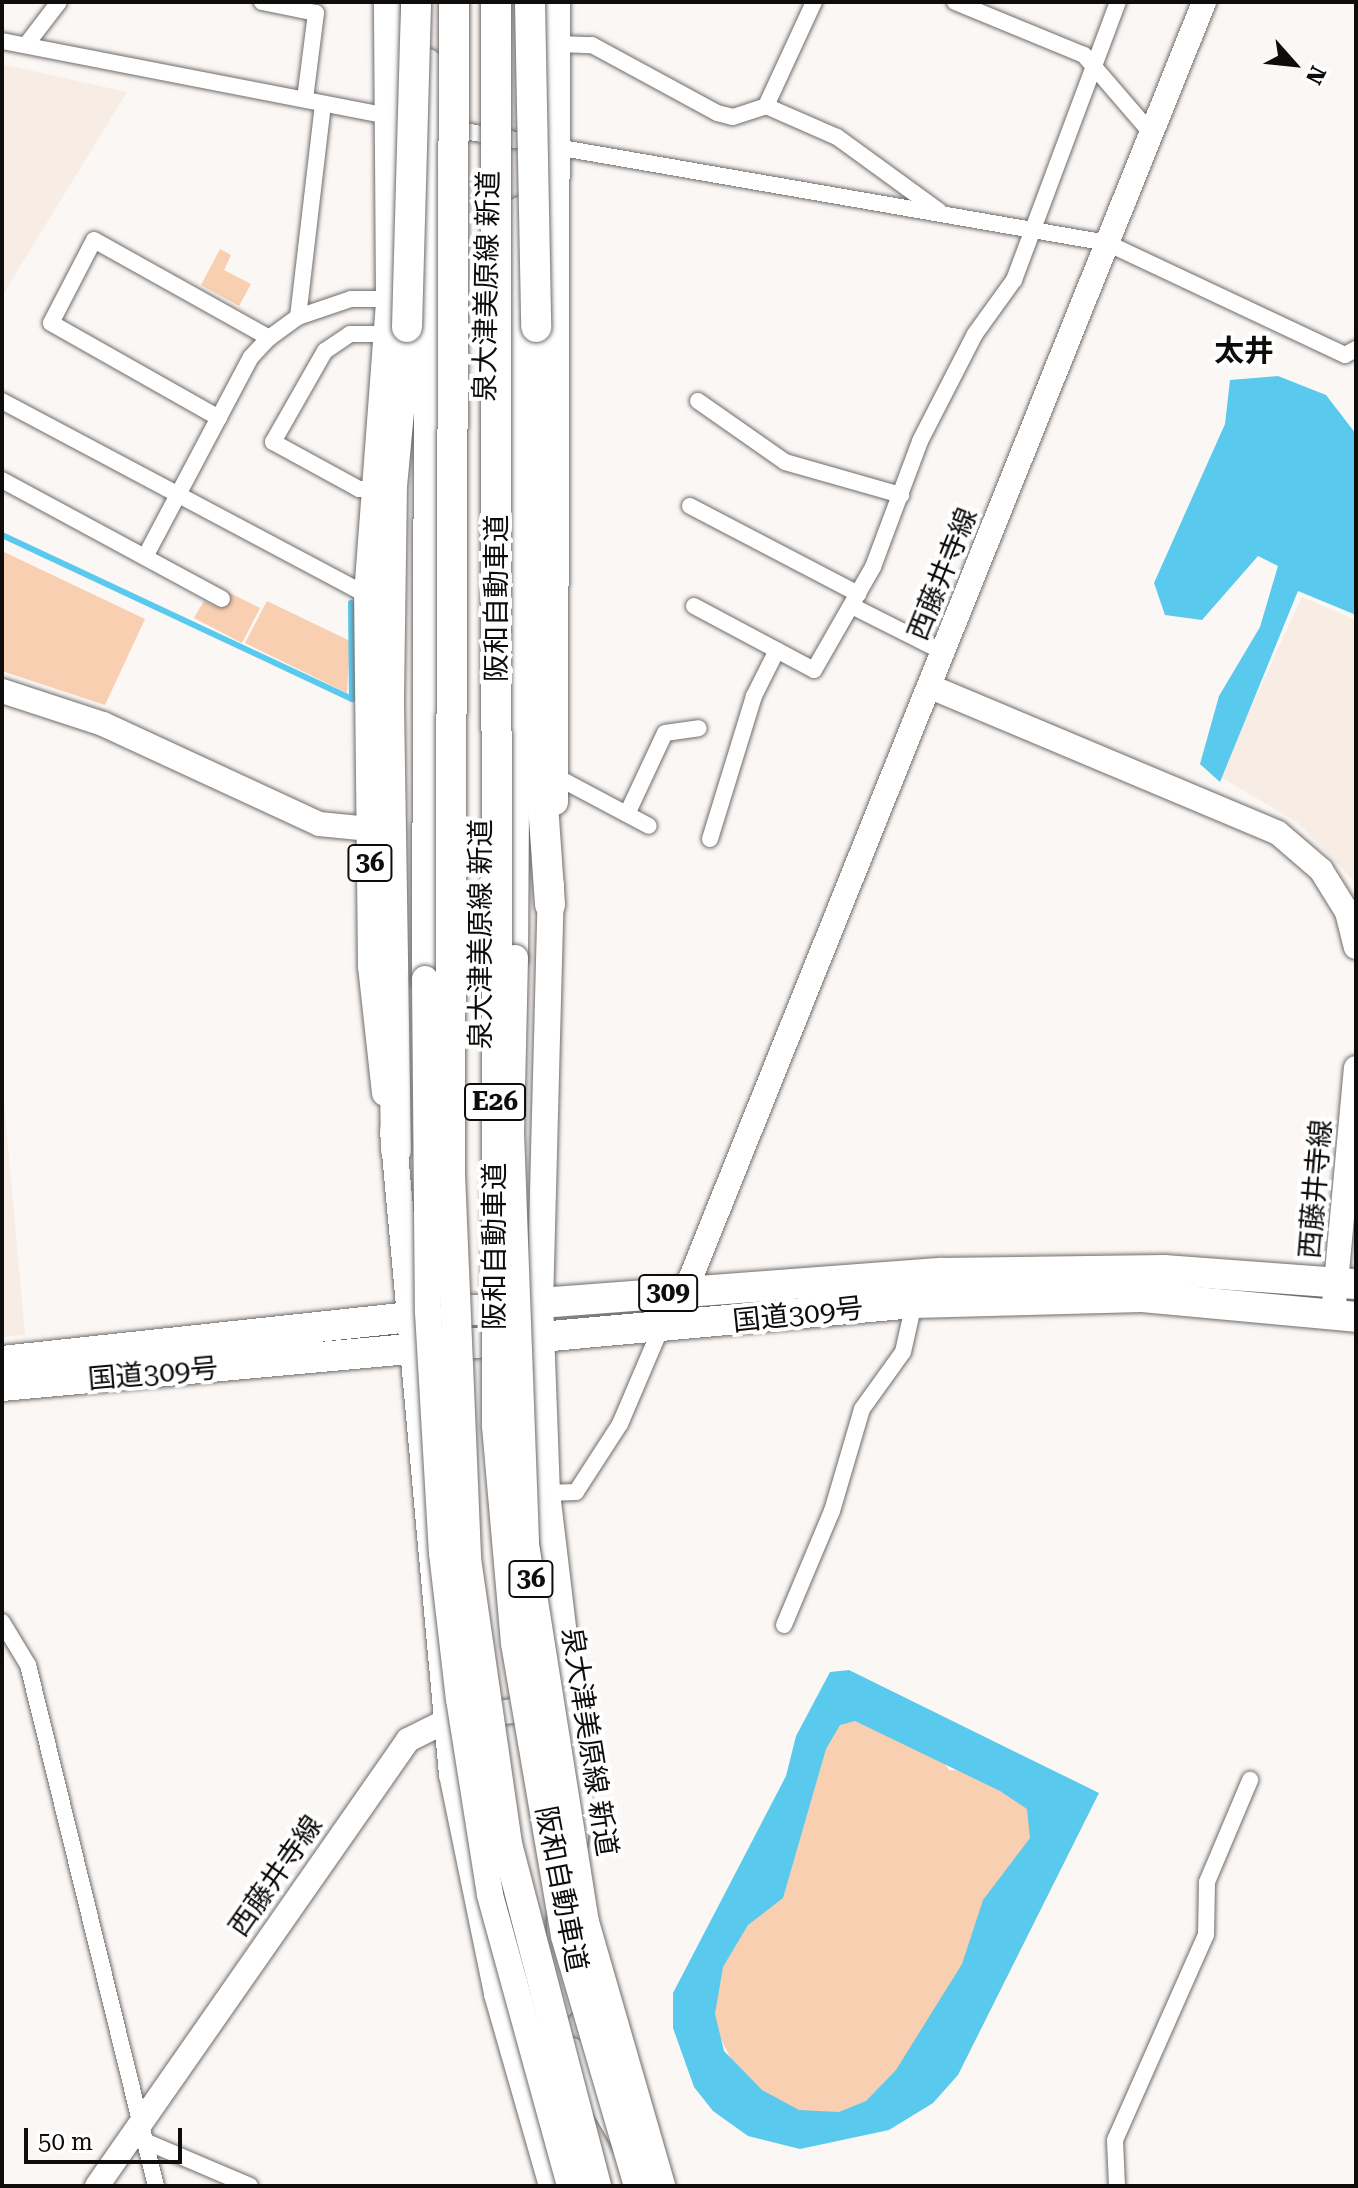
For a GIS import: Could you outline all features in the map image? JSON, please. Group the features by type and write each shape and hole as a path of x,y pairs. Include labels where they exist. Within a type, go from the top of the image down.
{"highway":[{"path":"410,1148 389,653 398,330 416,2"},
{"name":"阪和自動車道","path":"454,2 450,1174 464,1529 507,1844 596,2186"},
{"name":"阪和自動車道","path":"496,2 497,1426 516,1643 566,1936 639,2186"},
{"path":"530,2 536,327 536,704 550,905"},
{"path":"398,330 416,979 410,1148"},
{"name":"国道309号","path":"2,1386 410,1337 540,1303 1053,1268 1346,1282"},
{"name":"国道309号","path":"2,1361 410,1337 541,1337 660,1330 914,1303 1142,1297 1344,1316"}],"main road":[{"name":"36","path":"387,2 389,299 398,330 373,489 367,595 373,1017 410,1148 442,1553 471,1798 490,1895 570,2186"},
{"name":"泉大津美原線 新道","path":"416,979 429,125 427,2"},
{"name":"泉大津美原線 新道","path":"523,2 511,1132 526,1544 586,1922 662,2186"},
{"name":"36","path":"557,2 555,776 540,1303 547,1493 581,1804 557,1944 564,2023 580,2075 605,2120 668,2186"},
{"name":"西藤井寺線","path":"1204,2 931,687 1278,833 1321,870 1347,912 1356,947"},
{"path":"685,1292 931,687"},
{"path":"2,691 103,724 319,824 370,829"},
{"name":"西藤井寺線","path":"1344,1316 1356,1068"},
{"name":"36","path":"410,1148 410,1337 446,1721 497,1994 552,2186"},
{"name":"西藤井寺線","path":"97,2186 144,2131 408,1740 446,1721 571,1702"}],"street":[{"path":"26,45 59,2"},
{"path":"262,2 316,13 305,99"},
{"path":"766,106 814,2"},
{"path":"955,2 1094,63 1151,133"},
{"path":"694,606 814,670 855,600 901,495 920,441 975,334 1014,280 1118,2"},
{"path":"2,41 429,125 1035,228 1107,243 1345,355 1356,349"},
{"path":"558,44 592,45 717,113 733,117 766,106 837,137 945,215"},
{"path":"298,317 323,104"},
{"path":"219,418 51,323 94,240 269,338"},
{"path":"145,557 219,418 269,338 298,317 351,299 389,299"},
{"path":"373,489 359,489 273,442 325,351 350,334 398,330"},
{"path":"2,401 367,595"},
{"path":"698,401 785,462 901,495"},
{"path":"2,480 222,599"},
{"path":"690,506 945,653"},
{"path":"710,839 754,696 777,650"},
{"path":"627,814 665,733 699,728"},
{"path":"555,776 649,826"},
{"path":"784,1625 832,1511 862,1409 903,1352 914,1303"},
{"path":"547,1493 576,1492 620,1424 660,1330"},
{"path":"2,1622 28,1665 156,2186"},
{"path":"1117,2186 1115,2140 1206,1935 1207,1882 1250,1780"},
{"path":"144,2131 250,2186"}],"shaded area":[{"path":"2,64 127,92 2,296"},
{"path":"220,249 231,255 224,270 251,284 239,306 201,285"},
{"path":"2,551 145,619 105,705 2,671"},
{"path":"226,591 260,608 242,643 194,618 204,601 217,607"},
{"path":"1302,597 1356,620 1356,883 1298,823 1219,776"},
{"path":"267,601 350,641 347,693 245,643"},
{"path":"2,1079 25,1335 2,1337"},
{"path":"869,1712 934,1747 949,1770 988,1772 1045,1813 987,1945 901,2082 851,2117 800,2120 742,2080 711,2020 724,1954 793,1834 830,1724"}],"water":[{"path":"1278,376 1326,395 1356,434 1356,615 1298,591 1220,782 1200,764 1219,696 1260,627 1278,566 1258,556 1202,620 1165,615 1154,583 1225,424 1230,380"},
{"path":"849,1670 1099,1793 958,2075 933,2103 889,2130 800,2149 748,2136 713,2111 694,2087 673,2028 673,1993 786,1776 796,1736 830,1672","holes":["855,1721 1000,1791 1027,1809 1030,1838 983,1900 962,1964 896,2070 866,2101 839,2112 799,2110 762,2090 724,2051 715,2014 723,1967 748,1925 783,1898 826,1749 840,1725"]}],"waterway":[{"path":"2,535 352,699 351,603"}],"district":[{"name":"太井","path":"1244,351"}]}
